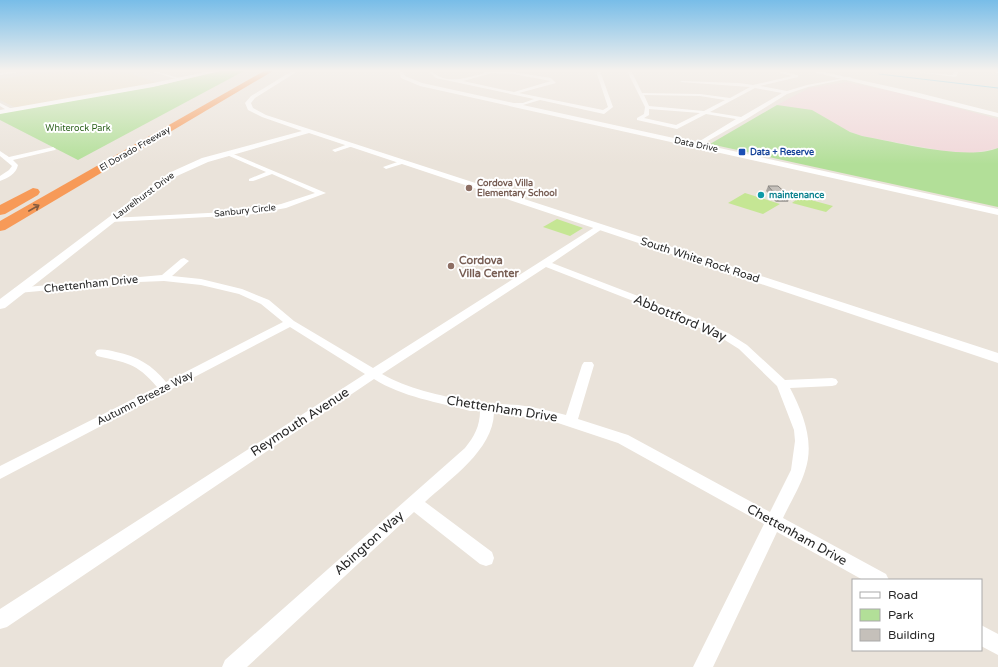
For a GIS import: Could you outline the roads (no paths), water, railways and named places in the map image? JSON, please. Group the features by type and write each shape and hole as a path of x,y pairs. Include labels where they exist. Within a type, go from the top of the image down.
{"highway":[{"name":"El Dorado Freeway","path":"115,148 198,102"},
{"name":"El Dorado Freeway","path":"0,227 215,102"},
{"path":"0,211 40,188"}],"main road":[{"path":"956,102 998,114"}],"street":[{"path":"0,112 57,102"},
{"name":"South White Rock Road","path":"249,102 248,106 252,111 258,114 998,358"},
{"name":"Data Drive","path":"503,102 998,212"},
{"path":"512,104 523,104 529,102"},
{"path":"555,102 604,112 611,107 609,102"},
{"path":"644,102 647,107 646,115 639,119 677,127 725,102"},
{"path":"697,145 770,102"},
{"path":"0,104 10,110"},
{"path":"647,107 680,108 742,119"},
{"name":"Laurelhurst Drive","path":"0,305 174,174 198,163 310,131"},
{"path":"335,150 351,145"},
{"path":"10,159 53,149"},
{"path":"0,153 14,163 14,169 0,179"},
{"name":"Sanbury Circle","path":"111,220 256,212 292,204 322,193 229,154"},
{"path":"386,167 402,162"},
{"path":"251,180 272,172"},
{"name":"Reymouth Avenue","path":"0,620 373,374 601,227"},
{"path":"164,278 184,260"},
{"name":"Abbottford Way","path":"545,263 724,334 762,363 782,384 797,417 801,430 802,441 798,470 772,521 703,667"},
{"name":"Chettenham Drive","path":"18,290 51,288 118,280 164,278 201,282 242,292 265,302 290,323 387,382 411,391 470,406 519,410 570,420 623,439 878,579"},
{"name":"Autumn Breeze Way","path":"0,473 290,323"},
{"path":"101,353 121,356 139,363 153,374 165,388"},
{"path":"570,420 588,364"},
{"path":"782,384 832,382"},
{"name":"Abington Way","path":"232,667 474,447 484,432 488,421 487,408"},
{"path":"414,503 486,558"},
{"path":"982,636 998,645"}],"place":[{"name":"Data + Reserve","path":"742,152"},
{"name":"Cordova Villa Elementary School","path":"469,188"},
{"name":"maintenance","path":"761,195"},
{"name":"Cordova Villa Center","path":"451,266"}],"park label":[{"name":"Whiterock Park","path":"78,128"}]}
